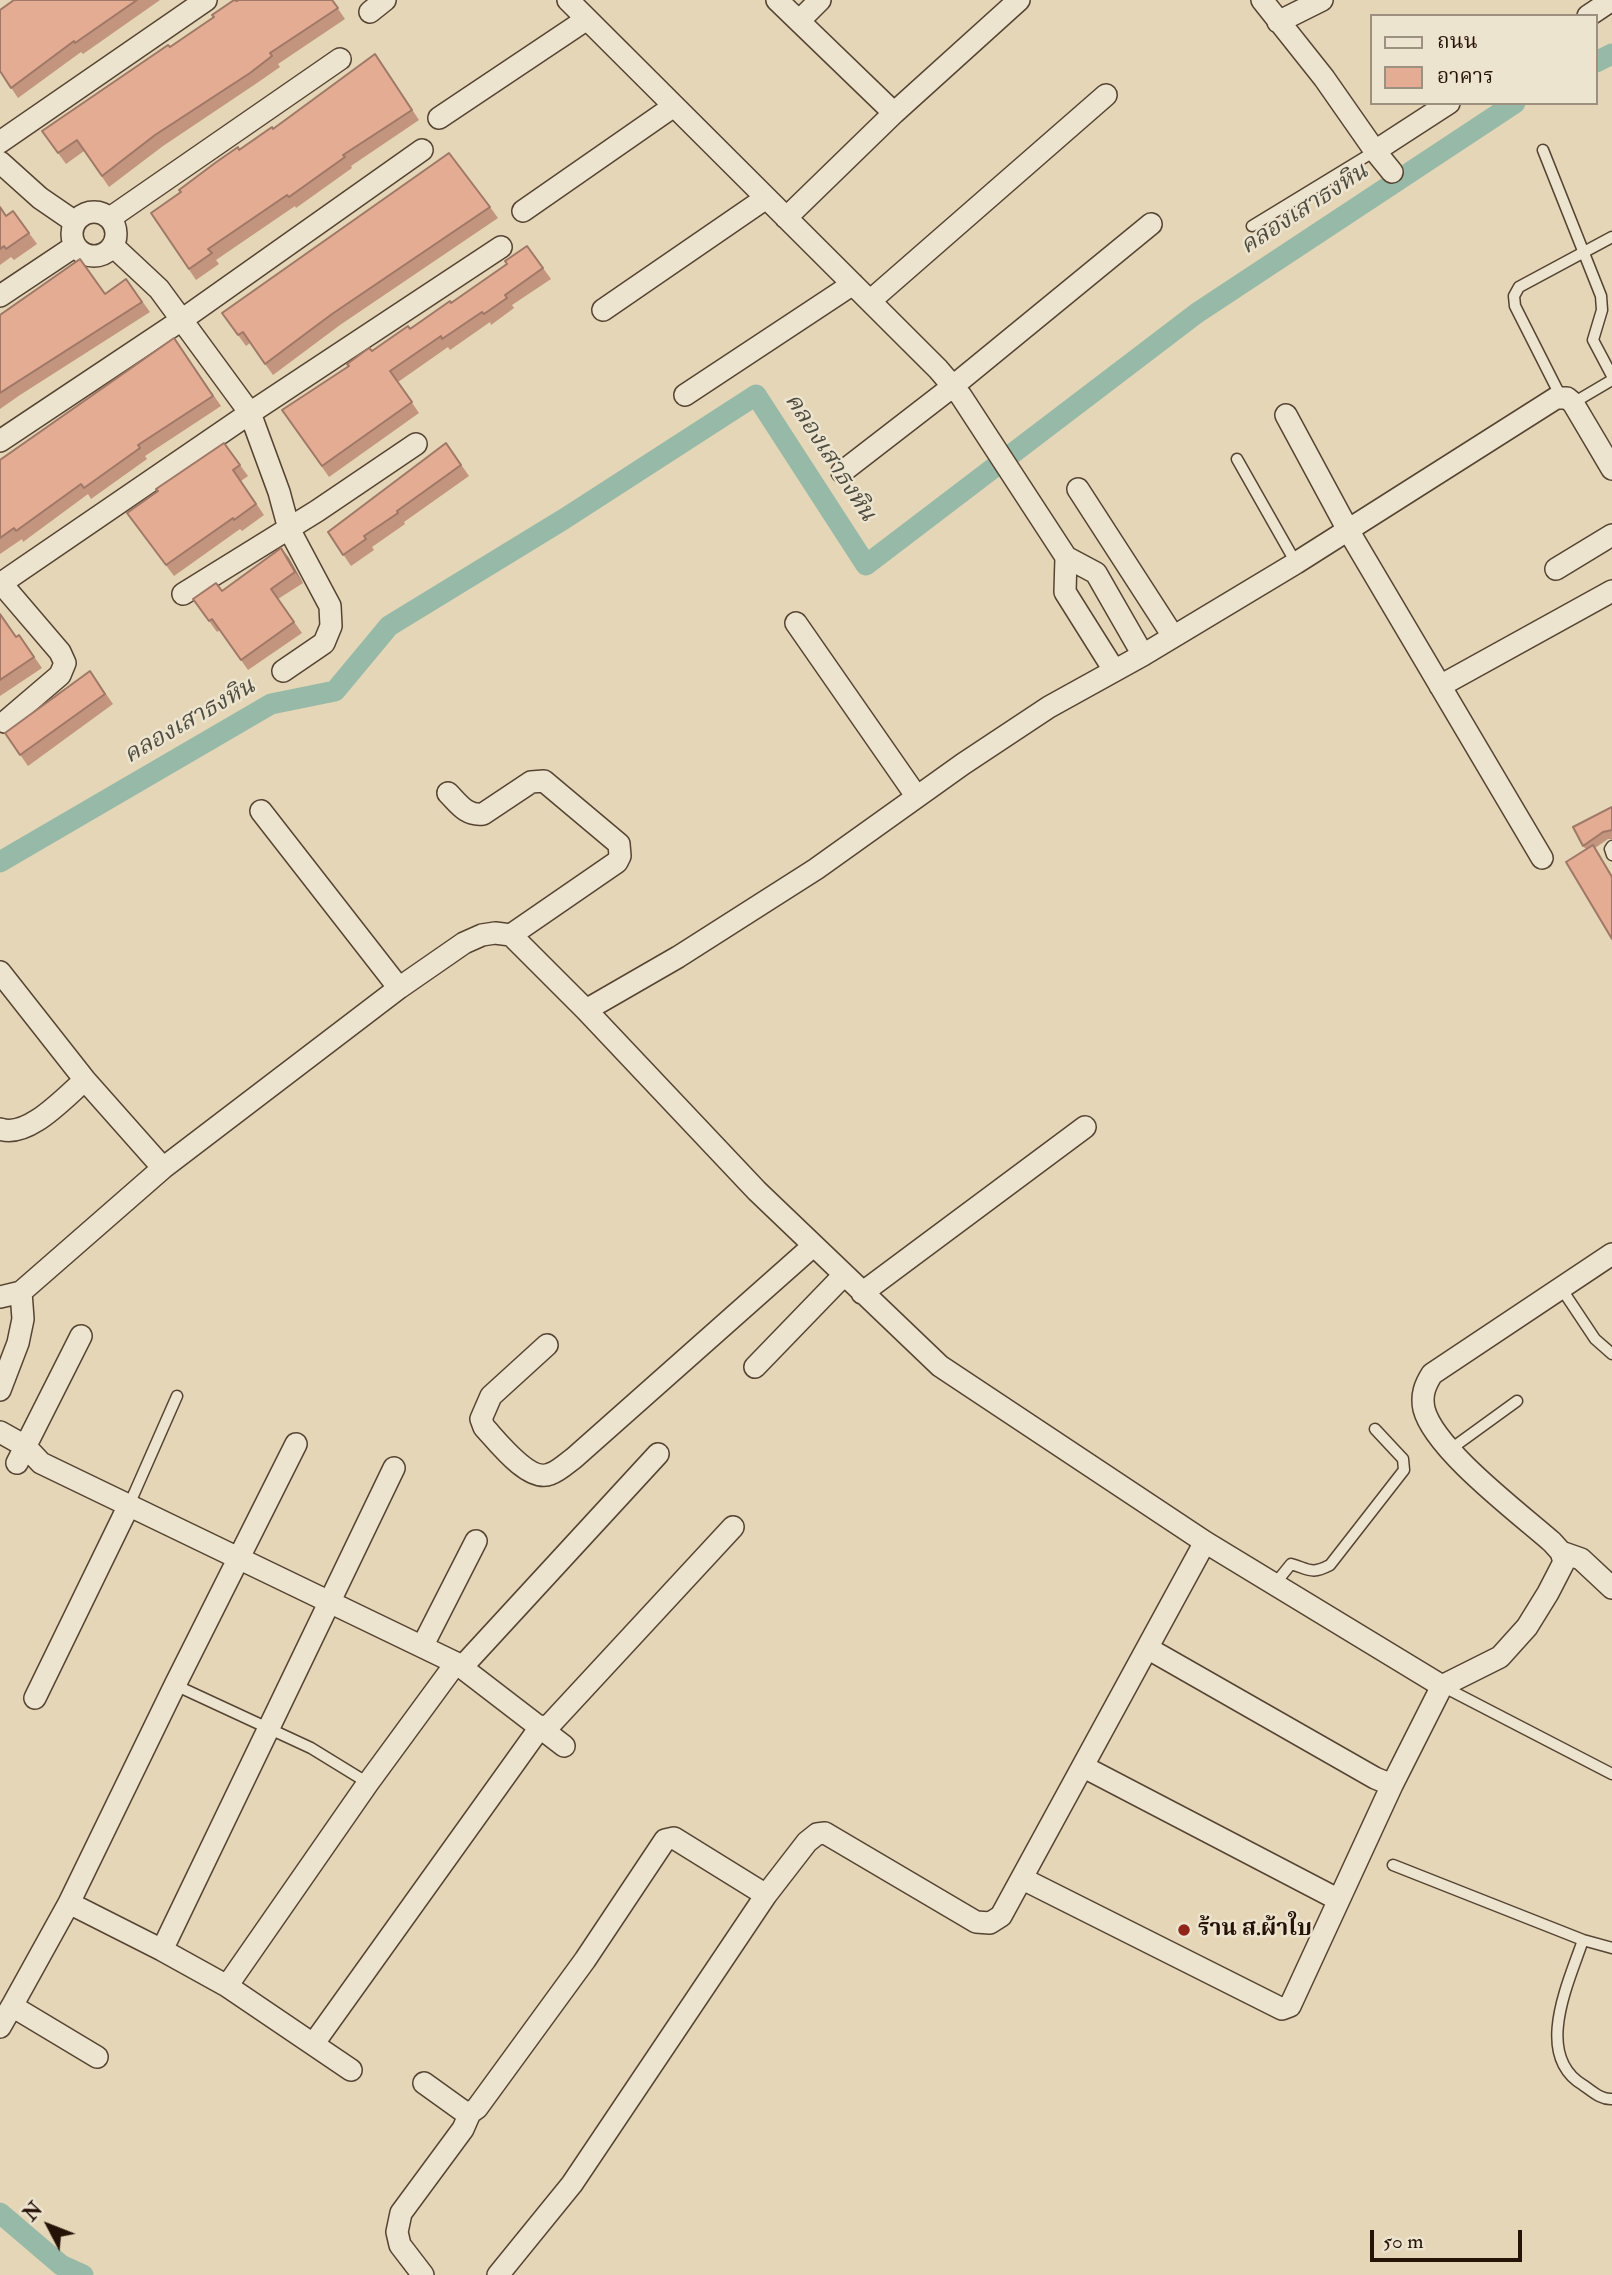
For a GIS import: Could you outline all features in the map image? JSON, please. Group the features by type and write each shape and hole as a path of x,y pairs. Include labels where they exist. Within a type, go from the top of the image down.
{"street":[{"path":"0,142 206,0"},
{"path":"568,0 938,369 1066,556 1096,573 1143,655"},
{"path":"778,0 894,113"},
{"path":"799,21 820,0"},
{"path":"786,218 894,113 1019,0"},
{"path":"1262,0 1324,78 1374,151 1392,172"},
{"path":"1278,22 1322,0"},
{"path":"1591,14 1612,0"},
{"path":"439,118 587,19"},
{"path":"110,218 340,59"},
{"path":"870,301 1106,95"},
{"path":"1374,151 1446,105"},
{"path":"523,211 674,106"},
{"path":"0,441 183,319 422,150"},
{"path":"0,162 40,198 75,222"},
{"path":"603,310 766,198"},
{"path":"96,211 110,218 116,227 113,246 98,256 89,256 75,246 72,230 75,222 80,216 96,211"},
{"path":"842,472 952,387 1150,224"},
{"path":"0,296 75,246"},
{"path":"113,246 159,289 250,413 279,492 289,529 330,606 331,626 324,643 284,671"},
{"path":"5,722 60,675 65,663 60,652 1,583 250,413 501,247"},
{"path":"685,395 853,284"},
{"path":"586,1010 746,915 1049,707 1143,655 1567,400 1612,469"},
{"path":"1286,415 1348,530 1542,858"},
{"path":"183,594 289,529 416,444"},
{"path":"1078,489 1173,636"},
{"path":"1556,569 1612,535"},
{"path":"1066,556 1065,592 1114,670"},
{"path":"1440,686 1612,591"},
{"path":"796,622 917,797"},
{"path":"448,793 467,813 483,814 531,782 544,781 619,844 621,856 617,862 511,935"},
{"path":"261,811 400,988"},
{"path":"0,1297 21,1292 163,1168 400,988 464,943 482,935 511,935 586,1010 748,1182 843,1276 940,1366 1205,1542 1442,1686"},
{"path":"0,972 85,1080 163,1168"},
{"path":"0,1129 19,1129 33,1124 85,1080"},
{"path":"862,1293 1085,1127"},
{"path":"547,1345 491,1396 481,1419 484,1427 521,1465 533,1474 541,1476 551,1474 574,1458 813,1246"},
{"path":"1612,1254 1432,1374 1423,1389 1424,1409 1448,1451 1561,1552 1581,1559 1612,1588"},
{"path":"755,1367 843,1276"},
{"path":"0,1390 18,1343 23,1319 21,1292"},
{"path":"14,1455 81,1336"},
{"path":"0,1432 14,1455 41,1463 330,1604 423,1645 459,1665 564,1746"},
{"path":"0,2026 69,1903 296,1444"},
{"path":"227,1986 368,1783 459,1665 658,1454"},
{"path":"162,1950 394,1468"},
{"path":"35,1698 129,1506"},
{"path":"314,2043 543,1728 733,1527"},
{"path":"423,1645 476,1541"},
{"path":"498,2275 572,2184 766,1895 807,1842 817,1834 825,1833 976,1923 990,1923 1001,1916 1205,1542"},
{"path":"1023,1879 1282,2009 1290,2006 1392,1785 1442,1686 1500,1657 1527,1627 1564,1562 1561,1552"},
{"path":"1149,1649 1375,1778 1392,1785"},
{"path":"1084,1767 1339,1900"},
{"path":"423,2275 400,2245 397,2232 401,2213 463,2129 470,2113 495,2087 585,1960 665,1840 674,1838 766,1895"},
{"path":"69,1903 227,1986 351,2070"},
{"path":"12,2006 97,2057"},
{"path":"424,2083 463,2111 470,2113"}],"lane":[{"path":"1543,150 1583,252 1601,296 1602,310 1594,340 1612,378 1567,400 1515,306 1514,296 1519,287 1583,252 1612,237"},
{"path":"1252,226 1374,151"},
{"path":"1237,459 1296,563"},
{"path":"1612,846 1612,855"},
{"path":"1561,1288 1595,1339 1612,1354"},
{"path":"129,1506 177,1396"},
{"path":"1448,1451 1517,1401"},
{"path":"1274,1585 1291,1563 1311,1572 1330,1565 1404,1470 1403,1459 1375,1429"},
{"path":"175,1685 311,1748 368,1783"},
{"path":"1442,1686 1612,1774"},
{"path":"1393,1865 1583,1940 1612,1948"},
{"path":"1583,1940 1556,2021 1558,2046 1572,2079 1605,2099 1612,2099"}],"building":[{"path":"14,0 137,0 75,43 74,41 11,88 0,71 0,10"},
{"path":"234,0 332,0 338,8 270,53 272,56 250,73 155,135 102,176 77,140 58,153 42,131 214,17 212,15"},
{"path":"375,54 412,110 343,155 345,157 289,197 287,195 208,249 212,253 189,269 151,213 215,163 272,127 273,129"},
{"path":"449,153 490,207 332,314 265,364 243,332 238,335 222,313"},
{"path":"0,207 6,216 13,211 29,233 6,249 4,246 0,249"},
{"path":"527,246 543,268 484,314 482,312 442,339 441,336 390,371 412,402 322,466 282,410 349,366 347,364 369,348 372,351 408,326 410,329 450,301 451,303 507,264 505,261"},
{"path":"80,259 105,294 126,279 142,302 0,393 0,315"},
{"path":"174,338 213,396 138,445 140,448 84,488 81,484 16,531 14,528 0,538 0,460"},
{"path":"224,443 240,465 233,470 256,504 166,565 127,513 158,491 156,489"},
{"path":"446,443 461,465 364,536 366,539 343,555 328,532"},
{"path":"281,548 295,572 271,589 294,622 241,660 212,619 209,621 193,599 216,583 222,591"},
{"path":"0,614 34,657 0,680"},
{"path":"90,671 105,694 20,755 5,733"},
{"path":"1612,807 1612,830 1603,832 1583,846 1573,827"},
{"path":"1593,845 1612,877 1612,939 1566,862"}],"waterway":[{"name":"คลองเสาธงหิน","path":"1598,61 1612,54"},
{"name":"คลองเสาธงหิน","path":"0,862 271,704 335,691 389,626 564,519 756,395 866,565 1197,313 1512,105"},
{"path":"0,2213 61,2265 83,2275"}],"place":[{"name":"ร้าน ส.ผ้าใบ","path":"1184,1930"}]}
